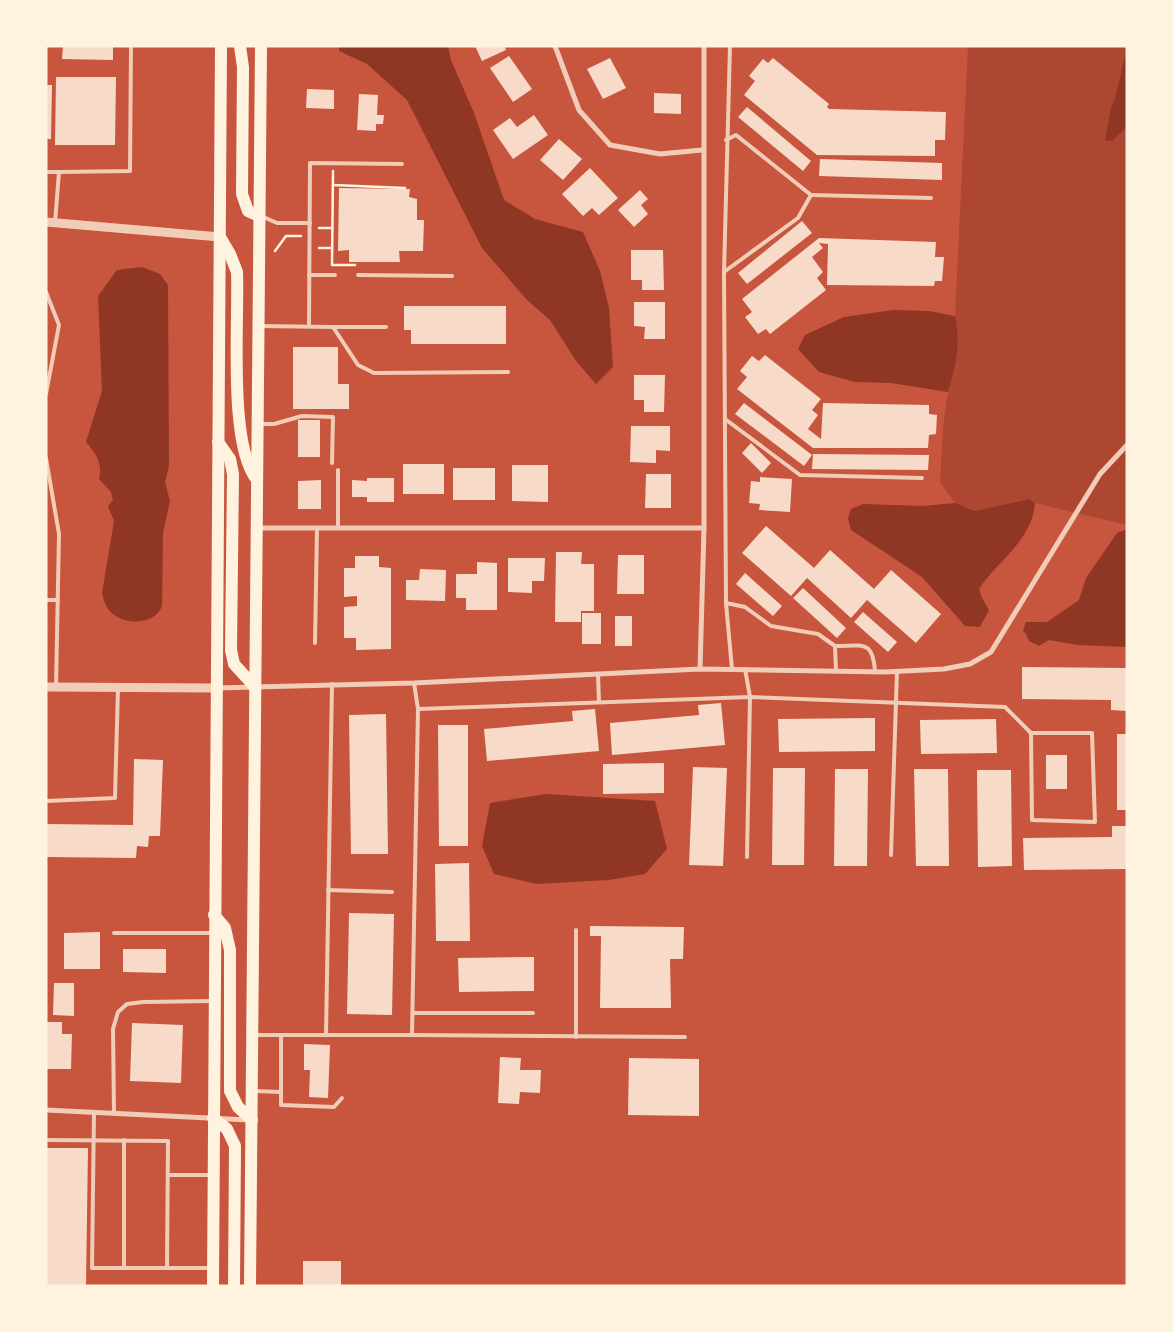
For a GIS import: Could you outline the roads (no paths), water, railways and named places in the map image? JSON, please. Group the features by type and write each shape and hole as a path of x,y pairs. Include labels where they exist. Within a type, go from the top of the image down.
{"main road":[{"path":"213,1286 212,1175 221,46"},
{"path":"240,46 243,68 242,194 248,211 259,216"},
{"path":"250,1286 261,46"},
{"path":"220,237 230,254 237,272 239,412 246,458 250,472 257,480"},
{"path":"218,442 230,459 233,474 231,650 234,664 255,687"},
{"path":"214,915 225,928 230,950 230,1090 238,1107 252,1120"},
{"path":"213,1118 227,1129 235,1146 234,1286"}],"street":[{"path":"555,46 579,110 610,144 660,154 702,150"},
{"path":"700,669 704,528 702,150 704,46"},
{"path":"51,222 220,237"},
{"path":"46,687 216,688 414,683 700,669 897,672 944,669 970,664 991,652 1100,474 1127,445"},
{"path":"256,528 704,528"},
{"path":"46,1110 252,1120"}],"lane":[{"path":"46,172 130,171 132,46"},
{"path":"730,46 726,140 724,272 726,603 732,669"},
{"path":"726,140 736,135 811,195 931,198"},
{"path":"309,326 310,163 402,164"},
{"path":"51,222 59,172"},
{"path":"724,272 798,218 811,195"},
{"path":"259,216 277,223 310,223"},
{"path":"309,275 335,275"},
{"path":"358,275 452,276"},
{"path":"46,292 59,325 46,394"},
{"path":"258,326 386,327"},
{"path":"333,327 358,366 374,373 508,372"},
{"path":"257,424 274,424 302,416 333,417 332,463"},
{"path":"725,419 800,475 922,478"},
{"path":"46,458 59,534 56,688"},
{"path":"338,470 338,528"},
{"path":"315,643 317,528"},
{"path":"46,600 58,600"},
{"path":"726,603 745,607 771,626 818,634 835,646 866,646 872,651 875,672"},
{"path":"835,646 836,671"},
{"path":"745,670 750,697 747,857"},
{"path":"891,855 897,672"},
{"path":"598,674 599,702"},
{"path":"412,1035 414,1013 418,709 414,683"},
{"path":"326,1035 332,684"},
{"path":"46,801 115,798 118,688"},
{"path":"418,709 750,697 895,701 1005,707 1031,732 1092,732 1095,822 1032,820 1031,732"},
{"path":"328,890 392,892"},
{"path":"576,930 576,1037"},
{"path":"114,933 214,933"},
{"path":"114,1113 113,1029 118,1012 127,1004 143,1002 214,1001"},
{"path":"414,1013 533,1013"},
{"path":"281,1035 281,1105 334,1107 342,1098"},
{"path":"253,1036 412,1035 685,1038"},
{"path":"253,1091 280,1092"},
{"path":"94,1112 92,1268 213,1268"},
{"path":"46,1140 168,1140 167,1268"},
{"path":"124,1140 124,1268"},
{"path":"168,1175 212,1175"}]}
